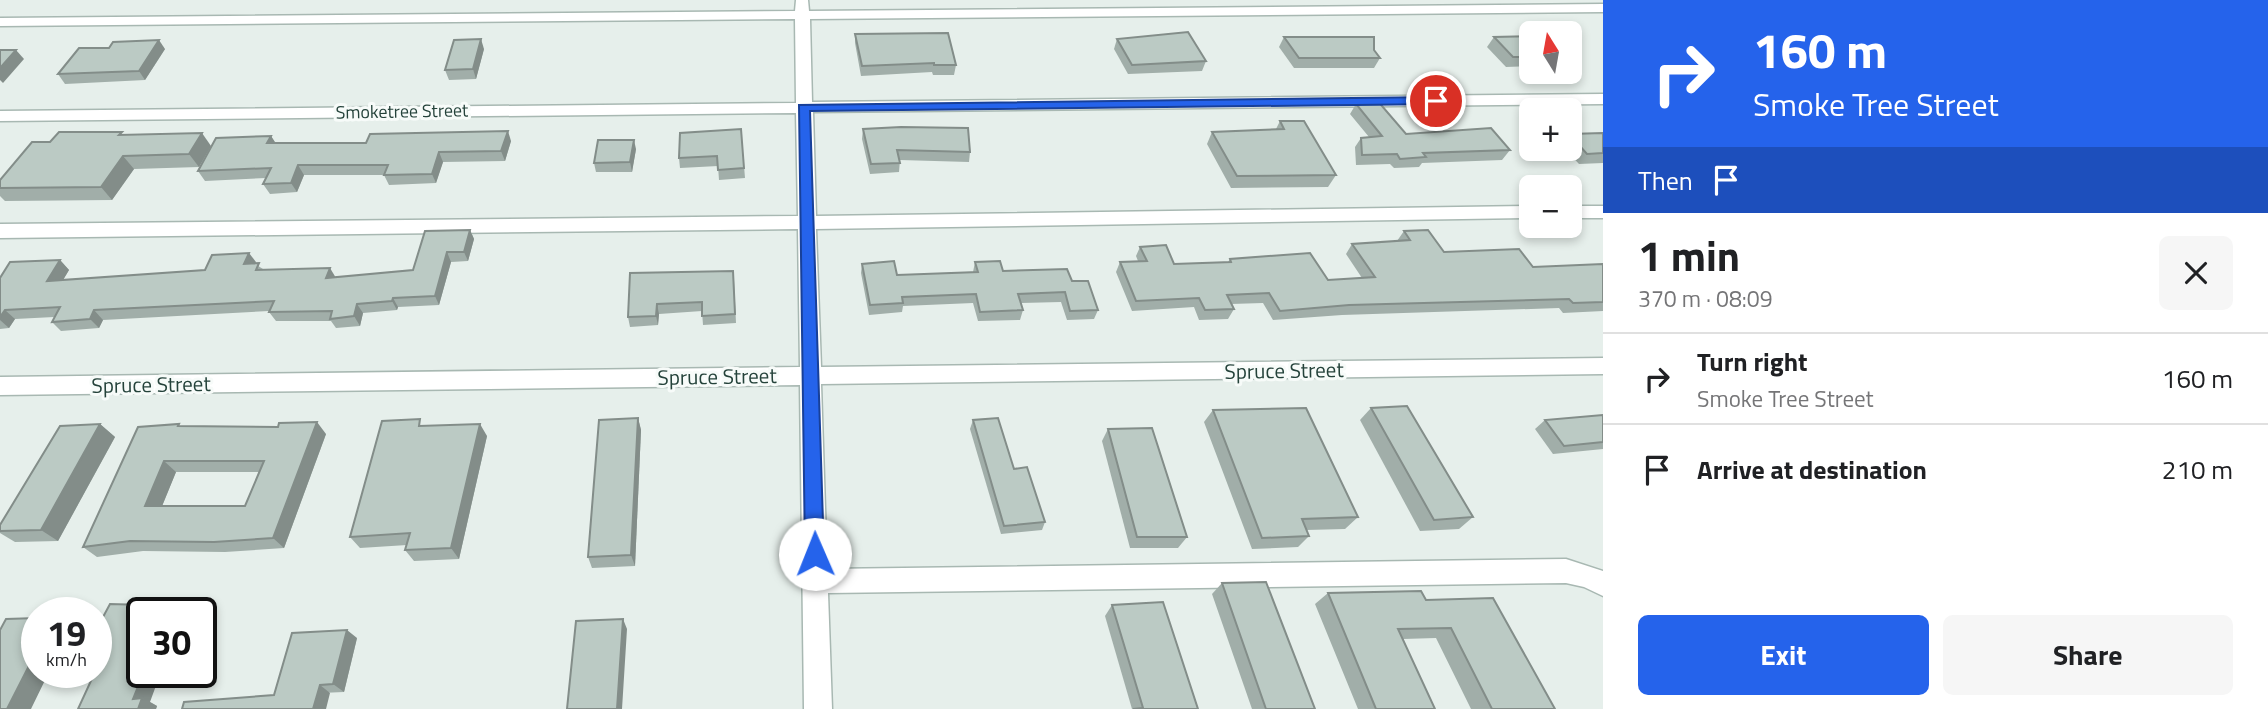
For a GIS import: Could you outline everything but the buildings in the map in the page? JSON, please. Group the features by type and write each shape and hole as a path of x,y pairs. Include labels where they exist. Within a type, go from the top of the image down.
{"street":[{"path":"802,7 809,221 818,709"},
{"path":"0,22 802,7 1603,8"},
{"name":"Smoketree Street","path":"0,116 1603,99"},
{"path":"0,231 1519,212"},
{"path":"1582,212 1603,212"},
{"name":"Spruce Street","path":"0,386 1603,366"},
{"path":"815,581 1566,571 1588,576 1603,584"}],"route":[{"path":"815,554 804,107 1436,101"}]}
